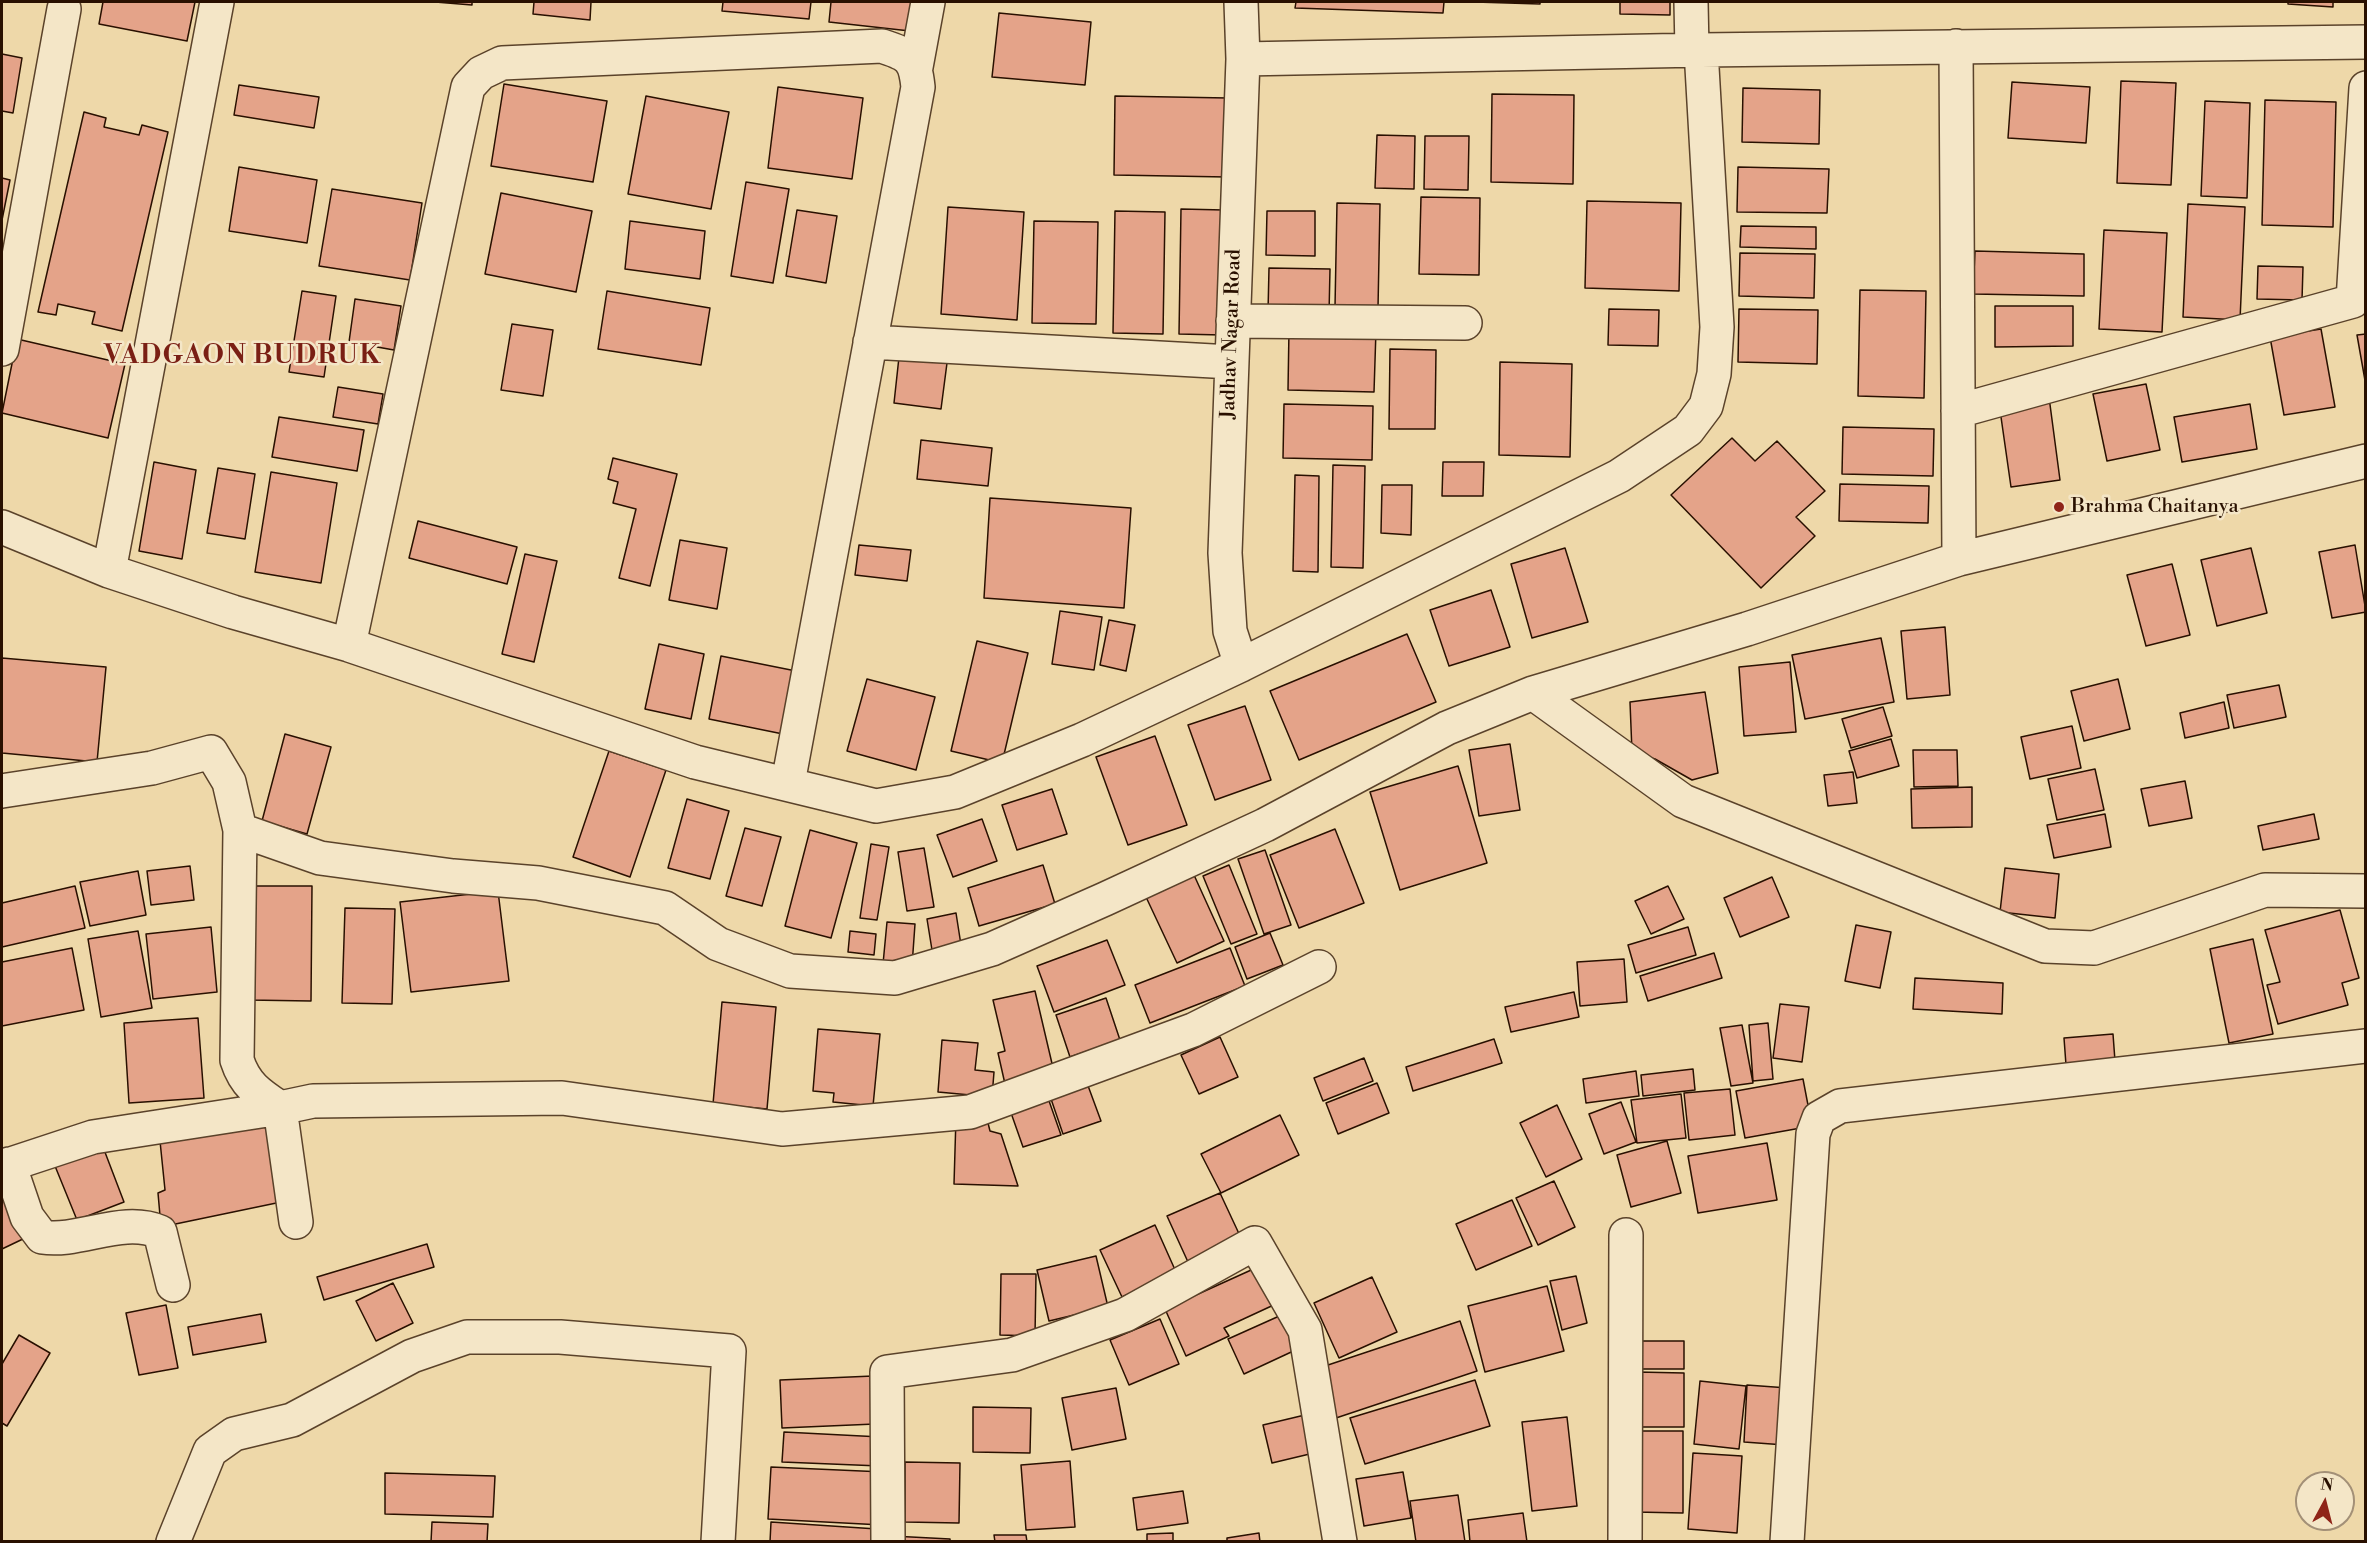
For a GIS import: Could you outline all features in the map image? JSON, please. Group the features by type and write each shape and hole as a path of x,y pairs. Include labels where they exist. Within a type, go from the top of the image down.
{"street":[{"path":"110,572 218,2"},
{"path":"788,783 918,87 916,67 928,2"},
{"name":"Jadhav Nagar Road","path":"1241,665 1230,631 1225,553 1243,59 1242,2"},
{"path":"2,527 110,572 233,612 349,645 695,762 876,806 955,792 1082,740 1241,665 1619,476 1689,430 1706,406 1714,374 1716,327 1697,50 1691,2"},
{"path":"2,349 64,9"},
{"path":"1243,59 1956,46 2366,42"},
{"path":"349,645 468,87 481,73 502,63 882,46 906,54 916,67"},
{"path":"1956,46 1959,559"},
{"path":"1958,411 2353,301 2366,88"},
{"path":"1233,321 1466,322"},
{"path":"870,342 1231,362"},
{"path":"240,830 320,858 453,876 538,883 665,908 718,944 790,971 895,978 992,949 1105,899 1265,825 1447,728 1533,693 1747,629 1959,559 2365,461"},
{"path":"1533,693 1683,801 2046,946 2094,948 2265,890 2366,891"},
{"path":"2,791 152,768 211,752 229,782 240,830 237,1060 242,1074 253,1090 280,1108 296,1222"},
{"path":"173,1285 160,1232 147,1227 85,1233 59,1240 42,1237 27,1217 5,1166 93,1137 313,1101 562,1098 782,1129 970,1112 1193,1030 1319,967"},
{"path":"1787,1542 1813,1134 1819,1118 1840,1106 2366,1046"},
{"path":"1625,1542 1626,1235"},
{"path":"888,1542 887,1372 1012,1356 1125,1315 1256,1243 1305,1330 1340,1542"},
{"path":"173,1542 210,1450 234,1434 292,1420 412,1356 467,1337 560,1337 729,1351 718,1542"}],"building":[{"path":"103,2 195,2 187,41 99,24"},
{"path":"435,2 472,2 472,5"},
{"path":"534,2 591,2 590,20 533,14"},
{"path":"723,2 811,2 809,19 722,11"},
{"path":"831,2 913,2 910,31 829,22"},
{"path":"1296,2 1444,2 1443,13 1295,8"},
{"path":"1475,2 1540,2 1540,4"},
{"path":"1620,2 1670,2 1670,15 1620,14"},
{"path":"2288,2 2333,2 2333,7 2288,4"},
{"path":"999,13 1091,22 1085,85 992,77"},
{"path":"2,54 22,58 13,113 2,111"},
{"path":"2121,81 2176,83 2171,185 2117,183"},
{"path":"2012,82 2090,87 2086,143 2008,138"},
{"path":"504,84 607,101 593,182 491,166"},
{"path":"239,85 319,97 314,128 234,115"},
{"path":"778,87 863,98 852,179 768,168"},
{"path":"1743,88 1820,90 1819,144 1742,142"},
{"path":"1492,94 1574,95 1573,184 1491,182"},
{"path":"646,96 729,112 711,209 628,194"},
{"path":"1115,96 1228,98 1227,177 1114,175"},
{"path":"2265,100 2336,102 2333,227 2262,225"},
{"path":"2205,101 2250,103 2247,198 2201,196"},
{"path":"84,112 106,118 104,127 139,135 142,125 168,132 122,331 92,324 95,312 58,304 56,315 38,312"},
{"path":"1377,135 1415,136 1414,189 1375,188"},
{"path":"1425,136 1469,136 1468,190 1424,189"},
{"path":"239,167 317,180 307,243 229,231"},
{"path":"1738,167 1829,169 1827,213 1737,212"},
{"path":"2,178 10,180 2,220"},
{"path":"746,182 789,189 773,283 731,276"},
{"path":"332,189 422,203 410,280 319,266"},
{"path":"501,193 592,211 576,292 485,274"},
{"path":"1421,197 1480,198 1479,275 1419,274"},
{"path":"1587,201 1681,203 1679,291 1585,288"},
{"path":"1337,203 1380,204 1378,308 1335,307"},
{"path":"2188,204 2245,207 2240,320 2183,317"},
{"path":"948,207 1024,212 1017,320 941,314"},
{"path":"1181,209 1224,210 1222,335 1179,334"},
{"path":"797,210 837,216 826,283 786,276"},
{"path":"1115,211 1165,212 1163,334 1113,333"},
{"path":"1267,211 1315,211 1315,256 1266,255"},
{"path":"630,221 705,231 700,279 625,269"},
{"path":"1034,221 1098,222 1096,324 1032,323"},
{"path":"1741,226 1816,227 1816,249 1740,247"},
{"path":"2104,230 2167,233 2162,332 2099,329"},
{"path":"1975,251 2084,254 2084,296 1973,294"},
{"path":"1740,253 1815,254 1814,298 1739,296"},
{"path":"2258,266 2303,267 2302,300 2257,299"},
{"path":"1269,268 1330,269 1329,314 1268,312"},
{"path":"1860,290 1926,291 1924,398 1858,396"},
{"path":"302,291 336,296 324,377 289,372"},
{"path":"607,291 710,308 701,365 598,349"},
{"path":"355,299 401,306 394,350 349,342"},
{"path":"1995,306 2073,306 2073,346 1995,347"},
{"path":"1609,309 1659,310 1658,346 1608,345"},
{"path":"1739,309 1818,310 1817,364 1738,362"},
{"path":"512,324 553,330 543,396 501,390"},
{"path":"1289,329 1376,330 1374,392 1288,390"},
{"path":"2321,329 2335,407 2284,415 2270,337"},
{"path":"2366,334 2366,386 2357,335"},
{"path":"17,339 125,364 108,438 2,413"},
{"path":"1390,349 1436,350 1435,429 1389,429"},
{"path":"899,357 947,363 941,409 894,403"},
{"path":"1500,362 1572,364 1570,457 1499,455"},
{"path":"2146,384 2160,450 2107,461 2093,394"},
{"path":"338,387 383,394 378,424 333,417"},
{"path":"2049,397 2060,480 2011,487 1999,403"},
{"path":"1284,404 1373,406 1372,460 1283,458"},
{"path":"2250,404 2257,449 2182,462 2174,417"},
{"path":"279,417 364,430 357,471 272,457"},
{"path":"1843,427 1934,429 1933,476 1842,474"},
{"path":"1732,438 1755,461 1777,441 1825,491 1796,517 1815,536 1761,588 1671,495"},
{"path":"921,440 992,448 988,486 917,479"},
{"path":"613,458 677,474 650,586 619,578 636,509 613,503 618,482 608,479"},
{"path":"154,462 196,470 182,559 139,551"},
{"path":"1443,462 1484,462 1483,496 1442,496"},
{"path":"1333,465 1365,466 1363,568 1331,567"},
{"path":"218,468 255,474 245,539 207,533"},
{"path":"271,472 337,483 321,583 255,572"},
{"path":"1295,475 1319,476 1318,572 1293,571"},
{"path":"1840,484 1929,486 1928,523 1839,521"},
{"path":"1382,485 1412,485 1411,535 1381,533"},
{"path":"990,498 1131,508 1124,608 984,598"},
{"path":"418,521 517,547 507,584 409,558"},
{"path":"680,540 727,548 717,609 669,600"},
{"path":"859,545 911,550 907,581 855,575"},
{"path":"2355,545 2366,612 2332,618 2319,552"},
{"path":"1565,548 1588,622 1532,638 1511,564"},
{"path":"2251,548 2267,613 2217,626 2201,560"},
{"path":"525,554 557,561 534,662 502,654"},
{"path":"2172,564 2190,635 2146,646 2127,575"},
{"path":"1491,590 1510,647 1449,666 1430,610"},
{"path":"1060,611 1102,617 1094,670 1052,664"},
{"path":"1109,620 1135,625 1126,671 1100,665"},
{"path":"1945,627 1950,695 1907,699 1901,631"},
{"path":"1407,634 1436,702 1299,760 1270,691"},
{"path":"1881,638 1894,702 1805,719 1792,655"},
{"path":"977,641 1028,653 1002,763 951,751"},
{"path":"659,644 704,654 691,719 645,709"},
{"path":"721,656 796,671 783,734 709,719"},
{"path":"2,658 106,667 97,762 2,753"},
{"path":"1790,662 1796,732 1744,736 1739,667"},
{"path":"867,679 935,697 916,770 847,751"},
{"path":"2118,679 2130,729 2084,741 2071,691"},
{"path":"2279,685 2286,717 2234,728 2227,695"},
{"path":"1705,692 1718,773 1692,780 1655,759 1632,752 1630,702"},
{"path":"2224,702 2229,728 2185,738 2180,713"},
{"path":"1245,706 1271,780 1215,800 1188,725"},
{"path":"1883,707 1892,736 1851,748 1842,719"},
{"path":"2072,726 2081,768 2030,779 2021,737"},
{"path":"285,734 331,747 307,834 262,821"},
{"path":"1155,736 1187,825 1128,845 1096,757"},
{"path":"1891,739 1899,766 1857,778 1849,751"},
{"path":"1510,744 1520,810 1479,816 1469,750"},
{"path":"1913,750 1957,750 1958,786 1914,787"},
{"path":"609,751 666,770 630,877 573,857"},
{"path":"1458,766 1487,863 1400,890 1370,792"},
{"path":"2095,769 2104,810 2057,820 2048,779"},
{"path":"1853,772 1857,803 1828,806 1824,775"},
{"path":"2185,781 2192,818 2149,826 2141,789"},
{"path":"1972,787 1972,827 1912,828 1911,789"},
{"path":"1052,789 1067,834 1017,850 1002,805"},
{"path":"687,799 729,811 710,879 668,868"},
{"path":"2105,814 2111,847 2054,858 2047,825"},
{"path":"2314,814 2319,839 2263,850 2258,826"},
{"path":"982,819 997,861 953,877 937,835"},
{"path":"745,828 781,837 762,906 726,896"},
{"path":"1335,829 1364,903 1299,928 1270,855"},
{"path":"810,830 857,843 831,938 785,926"},
{"path":"871,844 889,847 877,920 860,918"},
{"path":"924,848 934,907 907,911 898,852"},
{"path":"1265,850 1291,925 1264,934 1238,859"},
{"path":"1043,865 1055,904 979,926 968,888"},
{"path":"1229,865 1257,934 1231,944 1203,876"},
{"path":"190,866 194,900 151,905 147,871"},
{"path":"2005,868 2059,874 2055,918 2000,912"},
{"path":"138,871 146,915 90,926 80,882"},
{"path":"1194,875 1224,941 1177,963 1146,897"},
{"path":"1772,877 1789,917 1740,937 1724,898"},
{"path":"75,886 85,928 2,947 2,903"},
{"path":"250,886 312,886 311,1001 248,1000"},
{"path":"1668,886 1684,919 1651,934 1635,901"},
{"path":"498,891 509,981 411,992 400,902"},
{"path":"345,908 395,909 392,1004 342,1003"},
{"path":"2340,910 2359,978 2342,983 2348,1005 2278,1024 2267,985 2280,982 2265,930"},
{"path":"956,913 961,945 932,950 927,919"},
{"path":"887,922 915,924 912,966 883,964"},
{"path":"1856,925 1891,932 1880,988 1845,981"},
{"path":"211,927 217,992 153,999 146,934"},
{"path":"1688,927 1696,955 1636,973 1628,945"},
{"path":"138,931 152,1008 101,1017 88,939"},
{"path":"850,931 876,934 874,955 848,952"},
{"path":"1270,933 1283,965 1247,979 1235,947"},
{"path":"2253,939 2273,1034 2229,1043 2210,949"},
{"path":"1107,940 1125,985 1054,1012 1037,966"},
{"path":"72,948 84,1010 2,1026 2,962"},
{"path":"1230,948 1245,986 1150,1023 1135,985"},
{"path":"1714,953 1722,978 1648,1001 1640,976"},
{"path":"1624,959 1627,1002 1580,1006 1577,962"},
{"path":"1915,978 2003,983 2002,1014 1913,1009"},
{"path":"1035,991 1054,1072 1005,1084 998,1053 1005,1051 993,1000"},
{"path":"1574,992 1579,1017 1511,1032 1505,1007"},
{"path":"1106,998 1120,1040 1070,1057 1056,1015"},
{"path":"722,1002 776,1007 767,1109 713,1104"},
{"path":"1780,1004 1809,1007 1802,1062 1773,1058"},
{"path":"198,1018 204,1098 129,1103 124,1023"},
{"path":"1768,1023 1773,1079 1753,1081 1749,1025"},
{"path":"1742,1025 1753,1083 1731,1086 1720,1028"},
{"path":"818,1029 880,1034 873,1106 833,1102 834,1093 813,1091"},
{"path":"2113,1034 2115,1061 2066,1065 2064,1038"},
{"path":"1220,1037 1238,1077 1199,1094 1181,1055"},
{"path":"1494,1039 1502,1063 1413,1091 1406,1067"},
{"path":"942,1040 978,1043 975,1070 994,1072 992,1097 938,1092"},
{"path":"1364,1058 1373,1081 1323,1101 1314,1078"},
{"path":"1693,1069 1695,1090 1643,1096 1641,1075"},
{"path":"1636,1071 1639,1096 1586,1103 1583,1079"},
{"path":"1803,1079 1812,1126 1745,1138 1736,1091"},
{"path":"1087,1083 1101,1121 1063,1134 1050,1096"},
{"path":"1377,1083 1389,1113 1338,1134 1326,1103"},
{"path":"1730,1089 1735,1135 1689,1140 1684,1093"},
{"path":"1681,1094 1686,1138 1637,1143 1631,1100"},
{"path":"1048,1098 1061,1135 1023,1147 1010,1110"},
{"path":"1621,1102 1636,1142 1604,1154 1589,1114"},
{"path":"1557,1105 1582,1159 1546,1177 1520,1123"},
{"path":"1280,1115 1299,1155 1221,1193 1201,1154"},
{"path":"278,1116 286,1201 161,1227 158,1193 165,1190 160,1141"},
{"path":"956,1117 987,1119 990,1131 1001,1134 1018,1186 954,1184"},
{"path":"1667,1141 1681,1193 1631,1207 1617,1155"},
{"path":"1767,1143 1777,1200 1698,1213 1688,1156"},
{"path":"103,1147 124,1202 77,1220 55,1166"},
{"path":"1554,1181 1575,1227 1538,1245 1516,1198"},
{"path":"2,1193 25,1238 2,1249"},
{"path":"1220,1193 1241,1238 1188,1262 1167,1216"},
{"path":"1512,1200 1532,1246 1476,1270 1456,1224"},
{"path":"1155,1225 1176,1272 1122,1297 1100,1250"},
{"path":"427,1244 434,1267 324,1300 317,1277"},
{"path":"1096,1256 1108,1307 1049,1321 1037,1270"},
{"path":"1260,1266 1278,1303 1224,1328 1229,1336 1186,1356 1165,1309"},
{"path":"1001,1274 1036,1274 1035,1336 1000,1335"},
{"path":"1576,1276 1587,1323 1562,1330 1550,1281"},
{"path":"1372,1277 1397,1332 1339,1358 1314,1303"},
{"path":"393,1283 413,1323 376,1341 356,1301"},
{"path":"1547,1286 1564,1351 1485,1372 1468,1306"},
{"path":"166,1305 178,1368 139,1375 126,1313"},
{"path":"1286,1313 1302,1347 1244,1374 1228,1339"},
{"path":"261,1314 266,1342 193,1355 188,1327"},
{"path":"1160,1319 1179,1364 1129,1385 1110,1340"},
{"path":"1460,1321 1477,1371 1336,1418 1319,1368"},
{"path":"19,1335 50,1353 7,1426 2,1423 2,1364"},
{"path":"1628,1341 1684,1341 1684,1369 1628,1369"},
{"path":"1637,1372 1684,1373 1684,1427 1637,1427"},
{"path":"873,1376 875,1424 782,1428 780,1380"},
{"path":"1475,1380 1490,1426 1365,1464 1350,1418"},
{"path":"1700,1381 1746,1386 1739,1449 1694,1444"},
{"path":"1747,1385 1788,1388 1785,1445 1744,1442"},
{"path":"1116,1388 1126,1439 1072,1450 1062,1398"},
{"path":"973,1407 1031,1408 1030,1453 973,1452"},
{"path":"1309,1414 1318,1452 1272,1463 1263,1425"},
{"path":"1567,1417 1577,1506 1532,1511 1522,1422"},
{"path":"1636,1431 1683,1431 1683,1513 1635,1512"},
{"path":"784,1432 881,1437 880,1466 782,1462"},
{"path":"1693,1453 1742,1456 1737,1533 1688,1529"},
{"path":"1070,1461 1075,1527 1026,1530 1021,1465"},
{"path":"905,1462 960,1463 959,1523 905,1522"},
{"path":"771,1467 884,1472 882,1525 768,1519"},
{"path":"1403,1472 1411,1518 1364,1526 1356,1479"},
{"path":"385,1473 495,1476 493,1517 385,1514"},
{"path":"1183,1491 1188,1523 1137,1530 1133,1498"},
{"path":"1458,1495 1465,1542 1416,1542 1410,1501"},
{"path":"1523,1513 1527,1542 1470,1542 1468,1520"},
{"path":"432,1522 488,1524 487,1542 431,1542"},
{"path":"771,1522 877,1529 877,1542 770,1542"},
{"path":"1173,1533 1173,1542 1147,1542 1147,1534"},
{"path":"1259,1533 1260,1542 1227,1542 1227,1538"},
{"path":"994,1535 1026,1535 1027,1542 995,1542"},
{"path":"892,1536 950,1539 950,1542 892,1542"}],"place":[{"name":"Brahma Chaitanya","path":"2059,507"}],"district":[{"name":"VADGAON BUDRUK","path":"243,357"}]}
